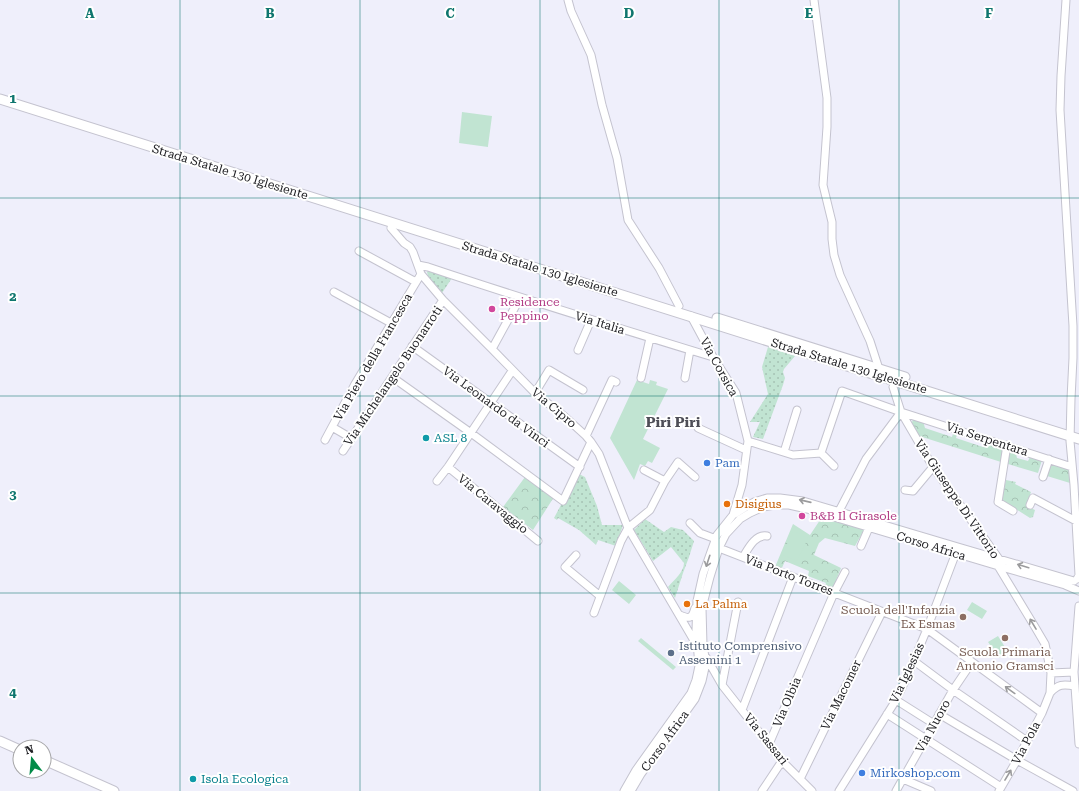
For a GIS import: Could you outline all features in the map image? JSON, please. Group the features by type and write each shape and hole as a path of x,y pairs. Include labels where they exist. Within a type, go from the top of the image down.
{"main road":[{"name":"Strada Statale 130 Iglesiente","path":"0,94 879,369 1075,435"},
{"name":"Strada Statale 130 Iglesiente","path":"0,99 1075,435"},
{"path":"0,741 12,746"},
{"path":"52,764 114,791"}],"street":[{"path":"568,0 571,11 591,55 602,105 617,158 628,220 659,268 679,306"},
{"path":"814,0 827,98 827,128 823,185 832,222 834,255 840,275 870,341 879,369"},
{"path":"1066,0 1060,110 1073,326 1071,399 1076,451 1072,467 1077,506 1076,521 1078,578 1073,586 1078,591"},
{"name":"Via Cipro","path":"391,228 413,252 421,274 443,300 535,393 564,416 591,442 599,454 628,528 699,647"},
{"path":"360,251 416,282"},
{"name":"Via Italia","path":"418,265 713,357"},
{"name":"Via Piero della Francesca","path":"324,440 355,384 421,274"},
{"path":"334,292 391,323"},
{"path":"492,349 520,298"},
{"name":"Via Michelangelo Buonarroti","path":"343,451 443,300"},
{"name":"Via Corsica","path":"691,316 713,357 736,393 748,441 742,485 733,515"},
{"path":"578,350 591,320"},
{"path":"641,378 650,338"},
{"name":"Via Leonardo da Vinci","path":"412,346 580,467"},
{"path":"685,378 690,350"},
{"path":"437,481 471,433 512,370"},
{"path":"535,393 549,370 583,390"},
{"path":"392,377 563,501 591,442"},
{"path":"586,436 612,380 616,382"},
{"name":"Via Giuseppe Di Vittorio","path":"893,387 901,412 933,467 999,563 1045,644 1051,673"},
{"name":"Via Serpentara","path":"820,452 842,391 901,412 1072,467"},
{"path":"784,452 797,410"},
{"path":"837,514 866,459 901,412"},
{"path":"332,427 351,438"},
{"path":"698,428 746,450"},
{"path":"748,441 792,454 820,452 834,466"},
{"path":"1007,445 998,502 1013,511"},
{"path":"1043,477 1048,459"},
{"path":"594,612 621,541 628,528 650,510 665,481 678,462 695,477"},
{"name":"Via Caravaggio","path":"448,467 538,541"},
{"path":"905,490 913,491 933,467"},
{"path":"644,470 665,481"},
{"path":"742,485 744,507 742,518"},
{"path":"742,497 749,502 754,502"},
{"name":"Corso Africa","path":"699,647 696,630 697,601 703,574 717,535 733,515 754,502 767,498 803,500 837,514 999,563 1062,584 1078,591"},
{"path":"1030,505 1033,498 1076,521"},
{"name":"Corso Africa","path":"704,664 699,666 702,608 719,548 726,534 742,518 763,507 790,505 837,514"},
{"path":"690,523 700,533 716,539"},
{"path":"861,546 871,524"},
{"path":"743,558 750,546 758,538 763,535 767,536"},
{"name":"Via Porto Torres","path":"719,548 927,629 1042,713"},
{"name":"Via Iglesias","path":"839,791 896,700 914,661 957,550"},
{"path":"576,554 565,567 600,596"},
{"name":"Corso Africa","path":"999,563 1078,578"},
{"name":"Via Olbia","path":"769,744 834,593 845,572"},
{"path":"742,710 794,577"},
{"path":"680,615 690,618 693,615 697,601"},
{"path":"722,684 738,602"},
{"path":"1079,606 1074,672 1079,744"},
{"name":"Via Macomer","path":"800,779 882,612"},
{"name":"Via Cipro","path":"680,615 696,630"},
{"name":"Via Sassari","path":"699,647 704,664 722,684"},
{"path":"914,661 953,690 1027,740"},
{"name":"Via Nuoro","path":"896,791 953,690 972,662"},
{"name":"Corso Africa","path":"631,791 641,774 695,699 703,679 704,664"},
{"name":"Corso Africa","path":"624,791 636,770 691,693 704,664"},
{"name":"Via Sassari","path":"704,664 722,684 782,761 812,791"},
{"path":"1051,673 1074,672"},
{"name":"Via Pola","path":"1000,789 1042,713 1050,693 1051,673"},
{"path":"703,679 712,675 716,678"},
{"path":"1050,693 1055,687 1063,684 1075,686"},
{"path":"896,700 934,724"},
{"path":"887,714 926,738 1000,789"},
{"path":"939,714 1073,791"},
{"path":"762,791 782,761"},
{"path":"903,779 931,791"}],"green space":[{"path":"462,112 492,116 488,147 459,143"},
{"path":"428,271 452,278 442,293 428,276"},
{"path":"768,347 795,356 784,369 783,372 785,378 783,385 763,439 753,437 760,422 750,422 768,394 762,367"},
{"path":"637,380 649,384 650,380 657,382 656,385 668,389 643,439 660,448 652,463 648,461 645,466 640,464 634,480 610,438"},
{"path":"913,418 923,421 925,428 952,437 954,430 958,431 956,438 983,447 986,440 1004,446 1001,462 919,436 912,423"},
{"path":"1010,449 1015,450 1017,458 1028,461 1031,455 1042,460 1038,473 1008,464"},
{"path":"1051,463 1069,469 1070,483 1047,476"},
{"path":"579,474 585,477 597,506 602,525 623,525 616,546 598,540 596,545 579,530 558,518 557,520 554,518 562,503 565,505"},
{"path":"525,477 554,497 533,530 503,507"},
{"path":"1006,480 1016,482 1015,484 1031,492 1026,506 1035,510 1033,517 1030,518 1001,502"},
{"path":"822,517 864,530 855,546 825,538 819,543 814,555 841,568 833,588 825,585 826,583 808,576 809,571 785,561 781,570 775,567 793,524 810,535"},
{"path":"645,519 664,532 671,527 683,530 694,541 675,598 668,587 681,573 684,563 671,547 653,561 634,530"},
{"path":"793,531 808,538 797,561 783,555"},
{"path":"619,581 636,595 629,604 612,590"},
{"path":"972,602 987,611 982,619 967,610"},
{"path":"998,636 1008,652 999,658 988,642"},
{"path":"641,638 676,667 673,670 638,641"}],"place":[{"name":"Residence Peppino","path":"492,309"},
{"name":"ASL 8","path":"426,438"},
{"name":"Pam","path":"707,463"},
{"name":"Disigius","path":"727,504"},
{"name":"B&B Il Girasole","path":"802,516"},
{"name":"La Palma","path":"687,604"},
{"name":"Scuola dell'Infanzia Ex Esmas","path":"963,617"},
{"name":"Scuola Primaria Antonio Gramsci","path":"1005,638"},
{"name":"Istituto Comprensivo Assemini 1","path":"671,653"},
{"name":"Mirkoshop.com","path":"862,773"},
{"name":"Isola Ecologica","path":"193,779"}],"district":[{"name":"Piri Piri","path":"673,422"}]}
